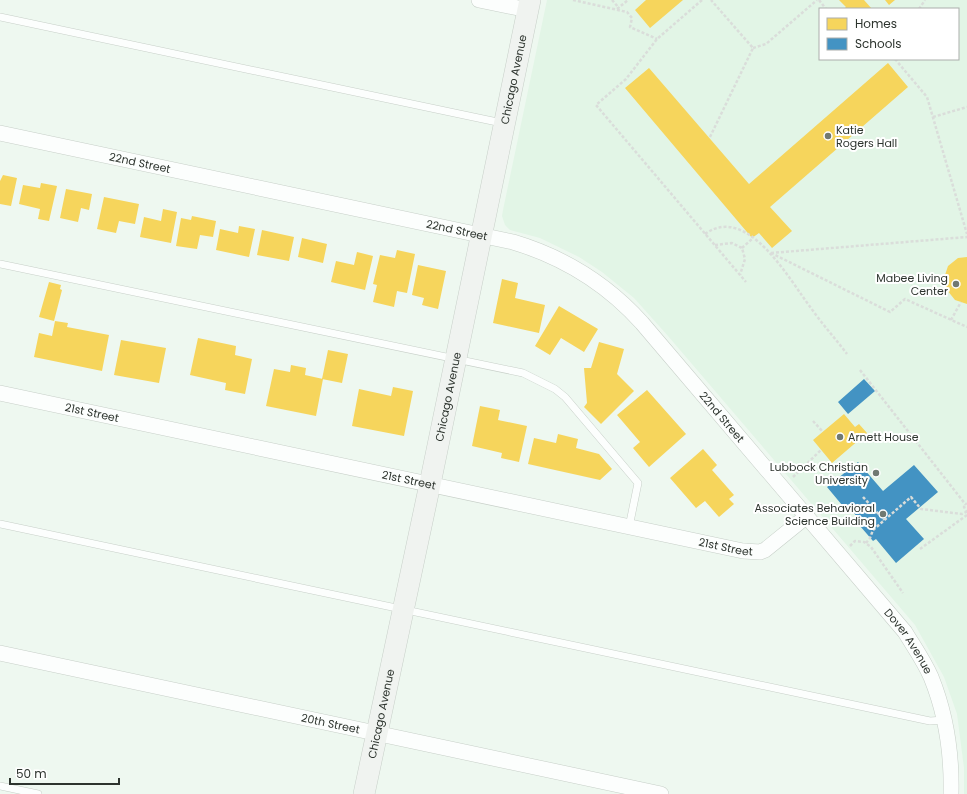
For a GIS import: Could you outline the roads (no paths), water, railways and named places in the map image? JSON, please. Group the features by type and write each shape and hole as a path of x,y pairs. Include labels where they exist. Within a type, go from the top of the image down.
{"street":[{"path":"479,0 529,5"},
{"name":"Chicago Avenue","path":"364,794 378,734 529,5"},
{"name":"22nd Street","path":"0,133 513,242 549,255 586,275 617,298 642,323 807,516"},
{"name":"21st Street","path":"0,393 430,484 629,528 743,551 760,552 772,546 807,516"},
{"name":"Dover Avenue","path":"807,516 905,632 930,676 944,720 950,758 951,794"},
{"name":"20th Street","path":"0,653 661,794"}],"lane":[{"path":"0,17 504,124"},
{"path":"0,264 523,373 555,389 565,397 638,483 629,528"},
{"path":"0,524 930,721 944,720"},
{"path":"0,786 38,794"}],"place":[{"name":"Katie Rogers Hall","path":"828,136"},
{"name":"Mabee Living Center","path":"956,284"},
{"name":"Arnett House","path":"840,437"},
{"name":"Lubbock Christian University","path":"876,473"},
{"name":"Associates Behavioral Science Building","path":"883,514"}]}
